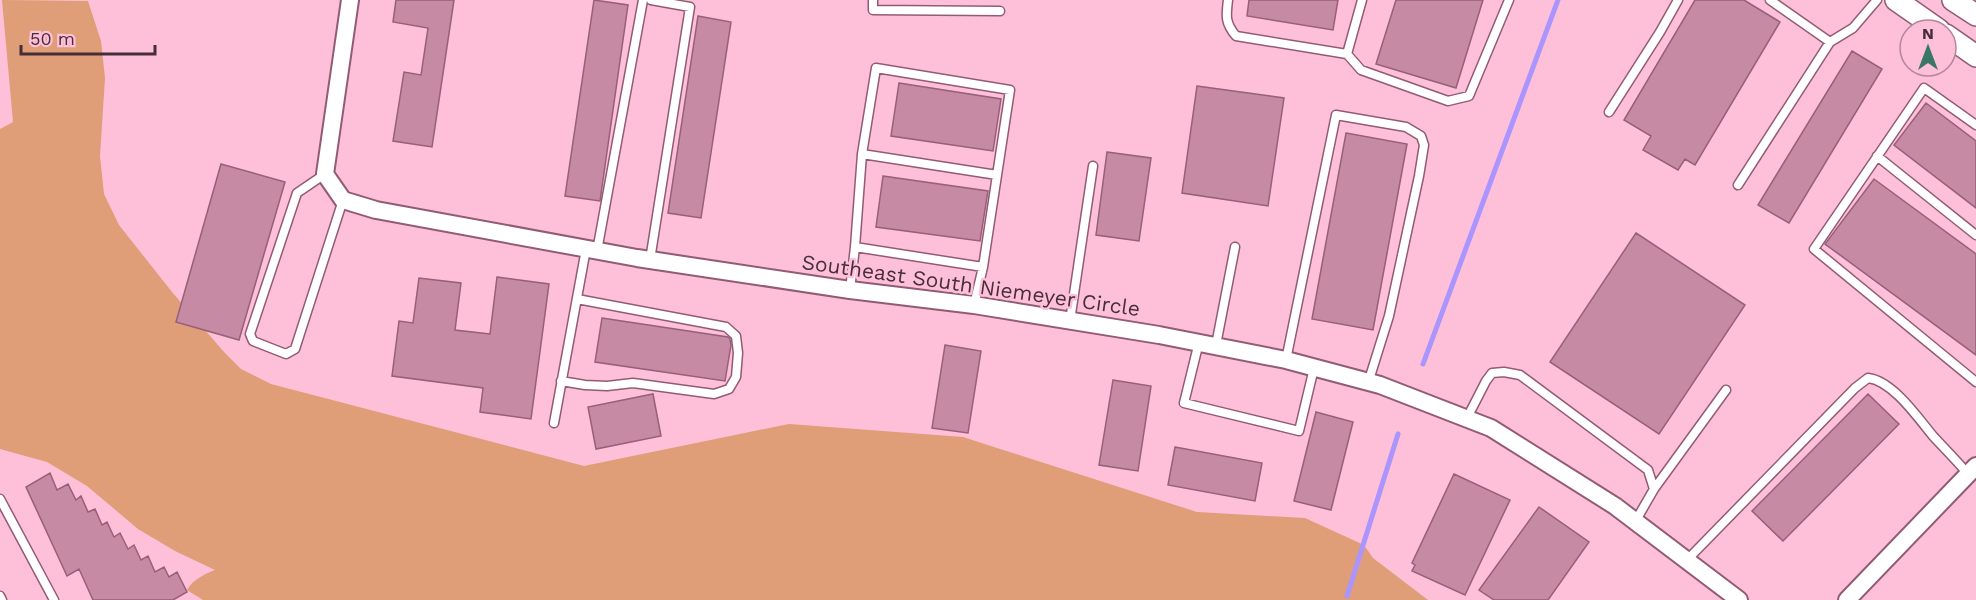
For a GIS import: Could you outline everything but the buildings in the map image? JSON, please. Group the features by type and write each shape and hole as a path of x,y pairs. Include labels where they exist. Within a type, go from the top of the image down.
{"street":[{"path":"343,200 325,174 350,0"},
{"path":"1896,0 1922,18"},
{"path":"1953,0 1976,15"},
{"path":"1958,43 1976,56"},
{"name":"Southeast South Niemeyer Circle","path":"343,200 376,210 650,260 850,290 974,305 1208,343 1286,360 1380,385 1491,428 1615,506 1739,600"},
{"path":"1847,600 1972,470"}],"lane":[{"path":"554,423 577,299 592,250 643,0"},
{"path":"650,260 690,7 651,0"},
{"path":"873,0 873,10 1000,11"},
{"path":"1228,0 1226,13 1228,27 1236,36 1347,54 1361,70 1448,101 1469,96 1509,0"},
{"path":"1347,54 1362,0"},
{"path":"1609,112 1660,33 1678,0"},
{"path":"1770,0 1830,42"},
{"path":"1738,185 1830,42 1852,28 1877,0"},
{"path":"850,290 862,154 876,68 1010,90 983,267 974,305"},
{"path":"1975,378 1814,249 1924,88 1976,125"},
{"path":"1286,360 1336,115 1406,128 1421,136 1424,145 1389,316 1368,383"},
{"path":"862,154 997,175"},
{"path":"1877,156 1976,235"},
{"path":"1070,322 1093,166"},
{"path":"325,174 297,193 250,334 253,341 286,354 295,350 343,200"},
{"path":"855,247 983,267"},
{"path":"1235,247 1208,343 1184,403 1299,430 1314,368"},
{"path":"561,381 607,386 633,383 714,394 729,388 736,377 738,353 736,336 726,327 577,299"},
{"path":"1467,418 1492,373 1504,372 1520,375 1648,470 1654,489"},
{"path":"1687,560 1855,388 1868,378 1875,378 1892,390 1972,470"},
{"path":"1635,522 1654,489 1726,390"},
{"path":"0,499 54,600"},
{"path":"0,596 2,600"}],"shaded area":[{"path":"2,0 88,1 101,41 105,78 100,156 104,194 119,225 172,292 224,352 241,369 271,384 584,466 789,424 963,437 1197,512 1305,518 1364,545 1373,558 1428,600 203,600 187,590 203,575 215,570 175,551 138,529 87,486 47,462 0,449 0,129 13,122"}],"waterway":[{"path":"1423,364 1558,0"},
{"path":"1347,596 1398,434"}]}
